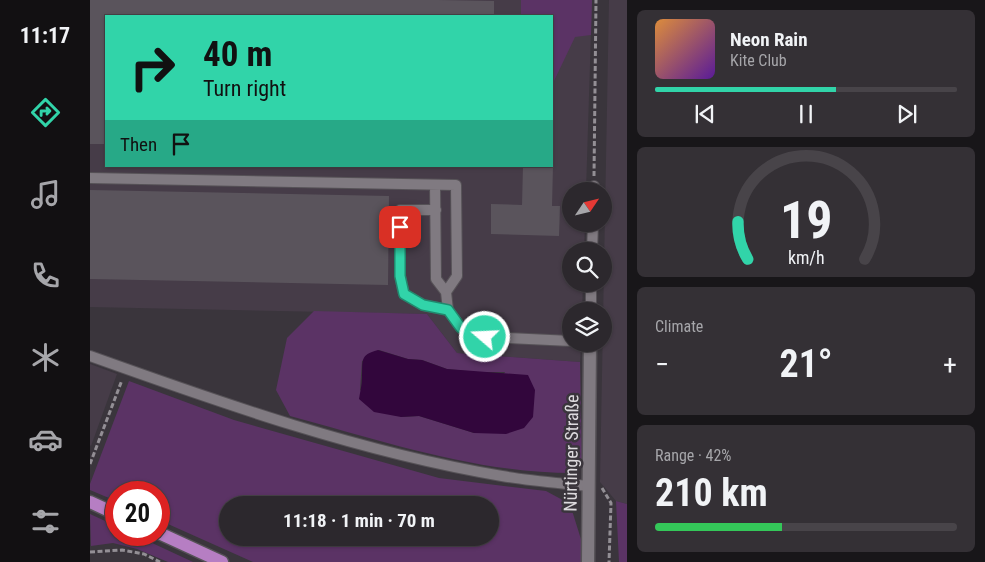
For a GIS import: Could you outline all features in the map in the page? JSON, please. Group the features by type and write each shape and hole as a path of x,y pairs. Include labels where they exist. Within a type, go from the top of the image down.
{"main road":[{"path":"90,502 105,509"},
{"path":"170,538 222,562"}],"street":[{"name":"Nürtinger Straße","path":"588,562 590,352"}],"lane":[{"path":"90,178 456,185 457,276 446,292"},
{"path":"435,185 436,279 446,292 448,310 461,328 485,337 562,341"},
{"path":"436,210 400,210 400,276 404,294 423,305 448,310"},
{"path":"90,356 201,396 336,438 502,476 588,486"}],"path":[{"path":"594,182 596,0"},
{"path":"90,464 126,369"},
{"path":"588,486 604,488 611,503 609,562"},
{"path":"90,552 122,550 144,554 160,562"}],"shaded area":[{"path":"90,0 592,0 586,182 562,182 562,232 585,232 584,242 562,242 562,292 583,292 582,302 562,302 562,352 581,352 580,362 457,353 427,314 90,307"},
{"path":"521,0 592,0 591,35 575,37 554,81 553,15 521,15"},
{"path":"609,0 627,0 627,504 616,501 600,482 602,352 612,352 612,302 603,302 604,292 612,292 612,242 604,242 605,232 612,232 612,182 606,182"},
{"path":"314,311 427,314 457,353 580,362 582,464 573,473 501,468 430,454 290,416 276,390 287,338","holes":["379,350 408,359 422,360 447,369 505,372 474,433 419,416 401,417 360,390 362,361"]},
{"path":"378,350 408,359 422,360 447,369 528,375 535,390 533,417 524,428 506,434 474,433 419,416 401,417 374,412 359,399 363,360 368,354"},
{"path":"90,364 117,374 91,446 90,445"},
{"path":"129,381 234,420 439,478 546,491 570,504 584,549 584,562 253,562 170,525 170,481 105,481 105,496 90,490 90,484"},
{"path":"616,501 627,504 627,562 619,562"},
{"path":"90,514 105,521 105,544 91,546"},
{"path":"125,546 159,546 193,562 168,562"}],"building":[{"path":"90,0 494,1 494,15 105,15 105,144 90,144"},
{"path":"523,167 553,167 552,206 560,206 559,236 491,234 491,204 522,205"},
{"path":"90,190 389,196 388,285 90,279"}],"route":[{"path":"400,227 400,276 404,294 423,305 448,310 461,328 485,337"}]}
